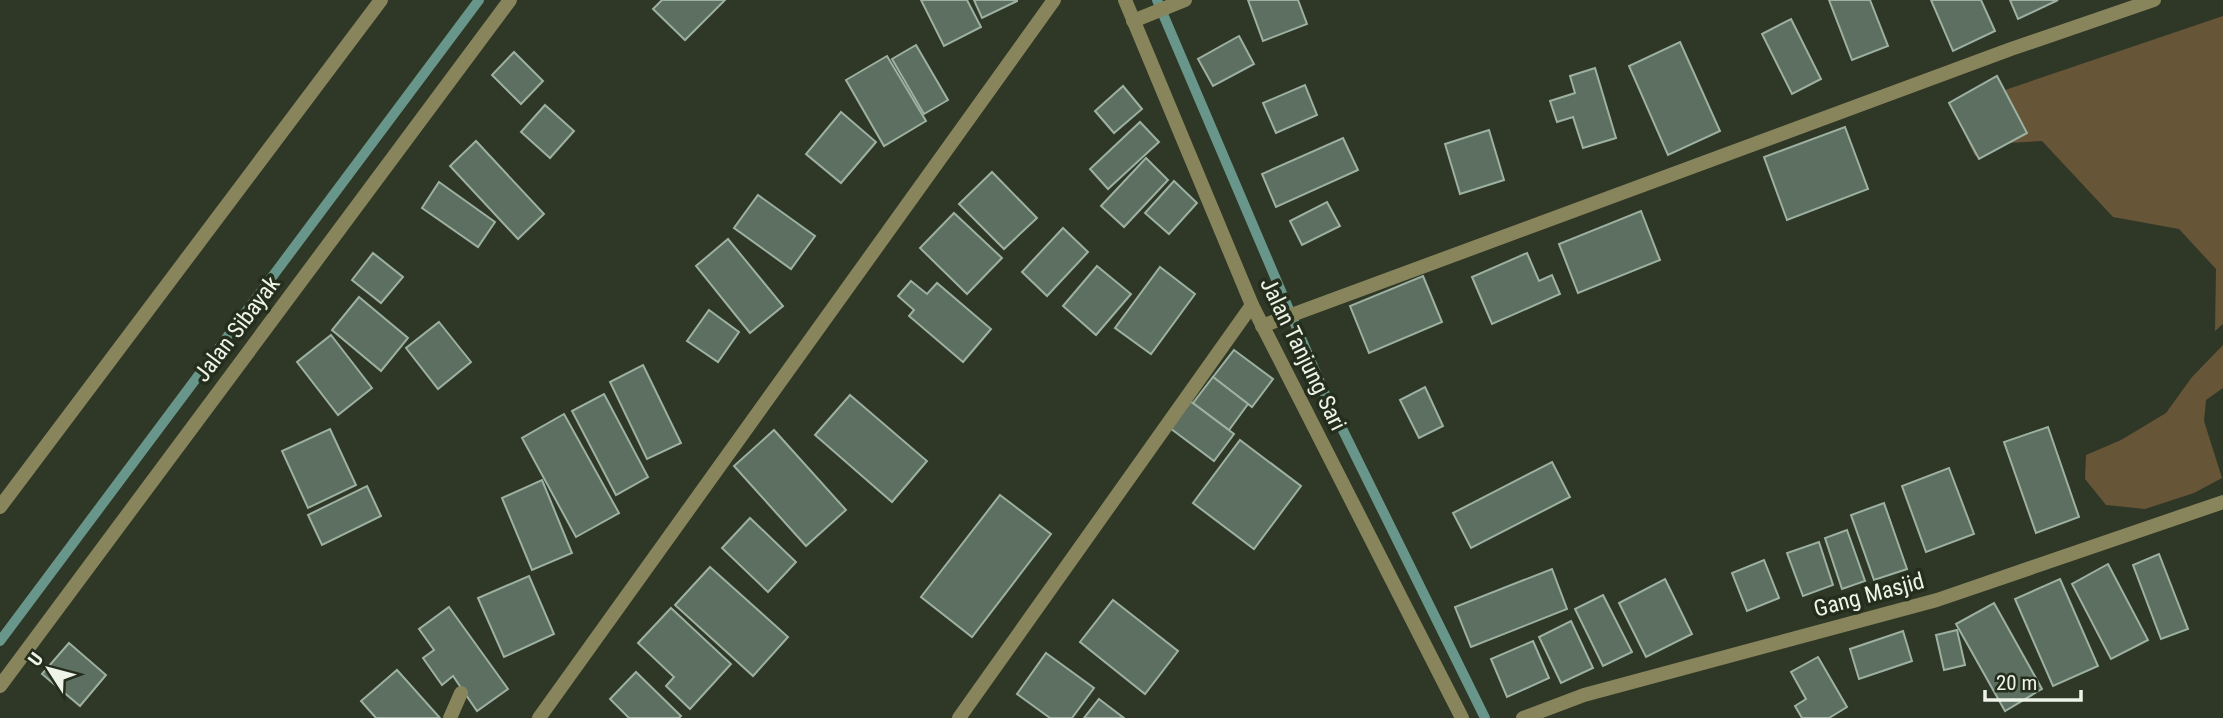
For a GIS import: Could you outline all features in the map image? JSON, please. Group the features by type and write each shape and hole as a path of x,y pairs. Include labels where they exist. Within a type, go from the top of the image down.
{"street":[{"path":"0,507 381,0"},
{"name":"Jalan Sibayak","path":"0,686 510,0"},
{"path":"539,718 1054,0"},
{"name":"Jalan Tanjung Sari","path":"1125,0 1143,17 1252,305 1269,323 1462,718"},
{"path":"1143,17 1185,0"},
{"path":"1269,323 2011,49 2154,0"},
{"path":"959,718 1252,305"},
{"name":"Gang Masjid","path":"1523,718 1584,695 1937,600 2223,502"},
{"path":"450,718 461,693"}],"shaded area":[{"path":"2223,16 2223,324 2215,331 2216,269 2179,229 2113,217 2042,141 1992,144 1975,156 1952,108"},
{"path":"2223,345 2223,388 2206,400 2204,421 2222,478 2194,493 2145,509 2106,505 2085,479 2086,455 2121,440 2166,413 2192,377"}],"building":[{"path":"662,0 725,0 685,40 653,9"},
{"path":"921,0 967,0 981,27 944,46"},
{"path":"974,0 1017,0 1017,1 982,18"},
{"path":"1248,0 1298,0 1307,24 1263,41"},
{"path":"1829,0 1870,0 1888,46 1852,60"},
{"path":"1931,0 1981,0 1995,31 1953,51"},
{"path":"2010,0 2058,0 2018,19"},
{"path":"1791,19 1821,79 1792,94 1762,34"},
{"path":"1239,36 1254,64 1213,86 1198,59"},
{"path":"1680,42 1720,131 1668,155 1629,66"},
{"path":"916,45 948,100 924,114 892,59"},
{"path":"514,52 543,81 521,104 492,75"},
{"path":"887,56 926,121 884,146 846,80"},
{"path":"1595,68 1616,138 1583,148 1573,117 1557,122 1550,101 1575,93 1570,76"},
{"path":"1997,76 2027,133 1979,159 1949,103"},
{"path":"1305,85 1317,115 1276,133 1263,103"},
{"path":"1123,86 1142,109 1114,133 1095,111"},
{"path":"545,105 574,131 550,158 521,132"},
{"path":"841,112 876,142 841,183 806,154"},
{"path":"1140,122 1159,142 1108,189 1090,169"},
{"path":"1845,127 1868,189 1787,220 1764,157"},
{"path":"1489,130 1504,180 1460,194 1445,144"},
{"path":"1343,138 1358,170 1276,207 1262,174"},
{"path":"476,141 544,214 518,239 450,166"},
{"path":"1146,158 1168,180 1124,227 1101,206"},
{"path":"992,172 1037,218 1004,249 959,204"},
{"path":"1174,181 1197,203 1169,234 1145,213"},
{"path":"439,182 495,222 478,247 422,208"},
{"path":"758,195 815,236 791,269 734,228"},
{"path":"1327,202 1340,226 1302,245 1290,221"},
{"path":"1641,211 1660,260 1578,293 1559,244"},
{"path":"954,213 1002,258 967,294 920,248"},
{"path":"1063,228 1088,252 1047,296 1022,272"},
{"path":"728,239 783,306 750,333 696,266"},
{"path":"373,253 403,277 381,303 352,280"},
{"path":"1527,253 1539,281 1552,275 1560,294 1492,324 1472,277"},
{"path":"1097,266 1131,294 1096,335 1063,306"},
{"path":"1160,267 1195,294 1151,354 1115,328"},
{"path":"1423,276 1442,322 1369,353 1350,306"},
{"path":"911,281 927,294 937,283 991,329 963,362 909,316 914,310 898,296"},
{"path":"359,297 408,338 381,371 332,330"},
{"path":"709,310 739,332 718,362 687,341"},
{"path":"439,322 471,362 438,389 406,348"},
{"path":"331,335 372,388 338,415 297,362"},
{"path":"1234,350 1273,379 1252,407 1213,377"},
{"path":"643,365 681,443 647,459 610,382"},
{"path":"1213,377 1248,404 1229,430 1193,403"},
{"path":"1425,387 1443,426 1419,438 1400,400"},
{"path":"604,394 648,477 616,495 572,411"},
{"path":"850,395 927,461 892,502 815,435"},
{"path":"1190,401 1234,434 1214,461 1170,428"},
{"path":"564,414 619,513 576,537 522,438"},
{"path":"2048,427 2079,517 2036,533 2004,442"},
{"path":"330,429 356,485 308,508 282,451"},
{"path":"774,430 846,510 806,546 734,466"},
{"path":"1240,440 1301,486 1254,549 1193,503"},
{"path":"1552,462 1570,497 1471,548 1453,513"},
{"path":"1949,468 1974,534 1926,552 1902,486"},
{"path":"542,480 572,553 532,570 502,498"},
{"path":"367,486 381,516 322,545 308,515"},
{"path":"1000,495 1051,534 972,637 921,597"},
{"path":"1884,503 1907,569 1874,580 1851,515"},
{"path":"750,518 796,562 768,592 722,548"},
{"path":"1847,530 1865,581 1842,589 1825,538"},
{"path":"1819,542 1833,585 1803,596 1787,553"},
{"path":"2159,554 2188,629 2161,639 2133,565"},
{"path":"1764,560 1779,598 1747,611 1732,573"},
{"path":"2108,564 2148,640 2111,659 2072,584"},
{"path":"710,567 788,637 753,676 675,605"},
{"path":"1552,569 1567,609 1471,647 1455,607"},
{"path":"529,576 554,634 504,657 478,598"},
{"path":"1665,579 1692,634 1646,657 1619,603"},
{"path":"2060,579 2098,666 2053,686 2015,599"},
{"path":"1603,595 1632,652 1603,666 1575,609"},
{"path":"1113,600 1178,651 1145,694 1080,642"},
{"path":"1994,603 2042,689 2005,711 1956,624"},
{"path":"449,607 508,689 477,711 453,676 442,685 423,658 434,650 419,629"},
{"path":"671,608 731,664 690,709 666,686 674,677 638,643"},
{"path":"1571,621 1593,668 1561,683 1539,637"},
{"path":"1957,630 1965,665 1944,670 1936,635"},
{"path":"1903,631 1912,661 1859,679 1850,649"},
{"path":"1533,641 1549,678 1507,697 1491,659"},
{"path":"69,643 106,675 80,706 42,674"},
{"path":"1046,653 1094,688 1072,718 1050,718 1017,694"},
{"path":"1818,657 1847,707 1829,718 1802,718 1795,706 1806,699 1791,672"},
{"path":"397,670 440,718 376,718 361,701"},
{"path":"636,672 681,716 679,718 629,718 610,699"},
{"path":"1099,699 1124,718 1084,718"}],"waterway":[{"path":"0,641 479,0"},
{"path":"1157,0 1324,392 1485,718"}]}
